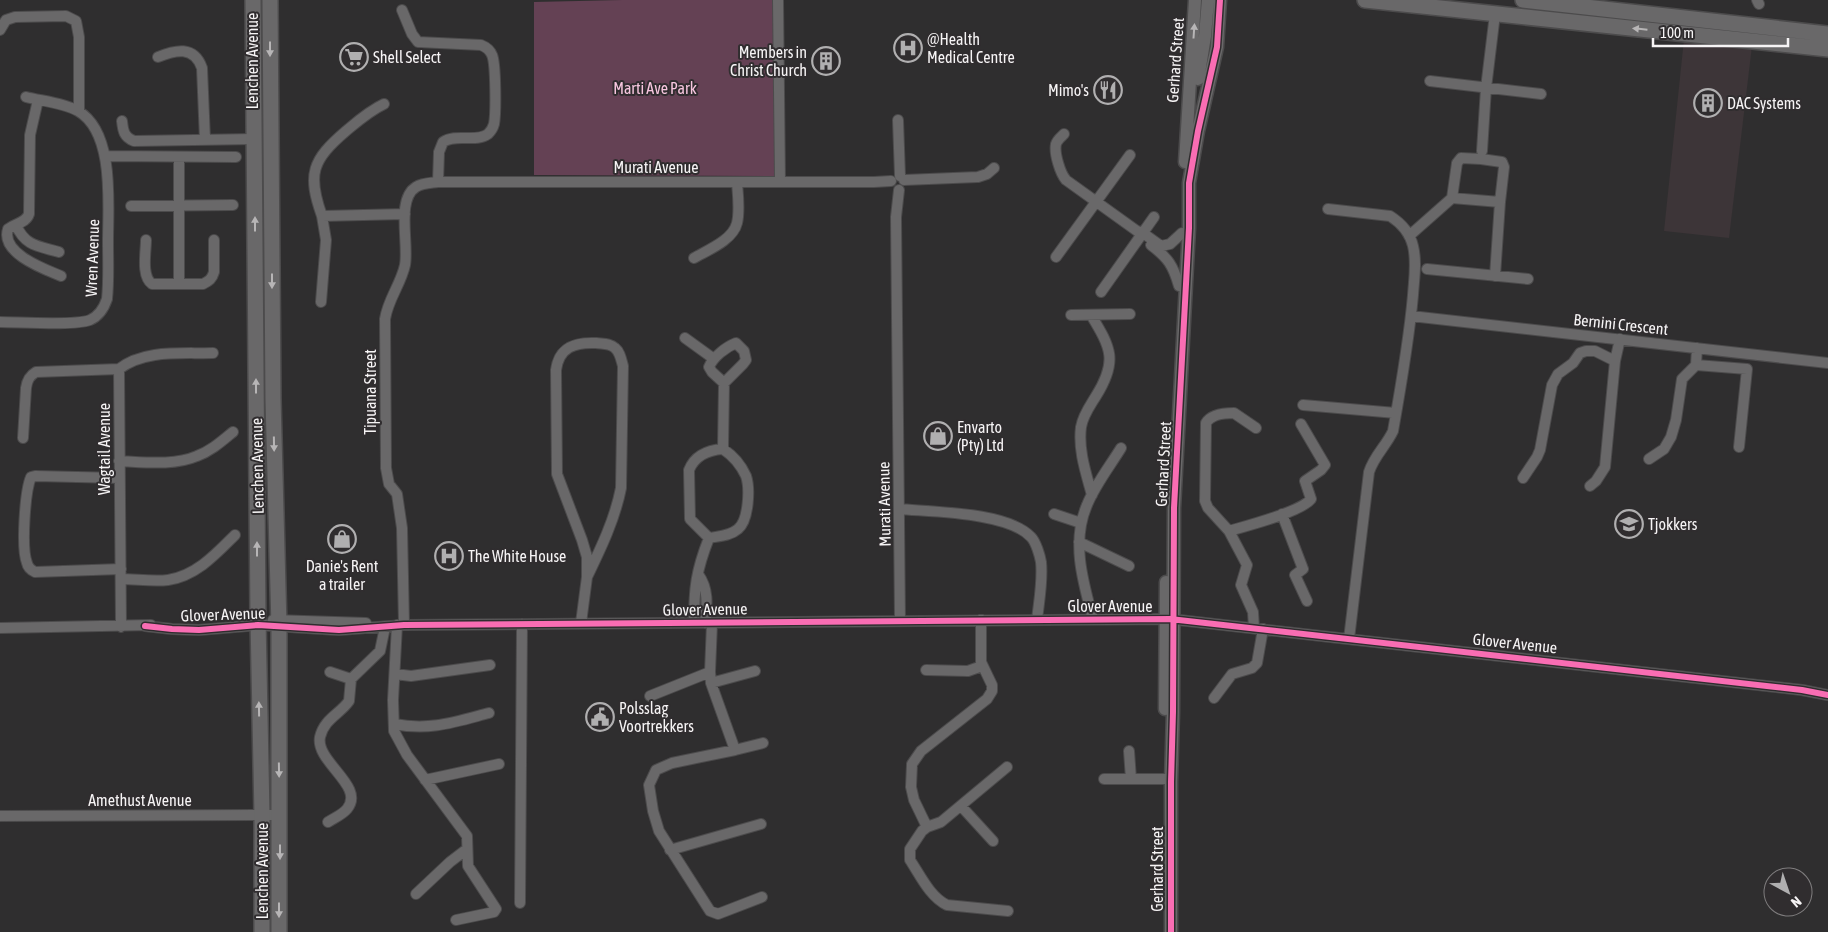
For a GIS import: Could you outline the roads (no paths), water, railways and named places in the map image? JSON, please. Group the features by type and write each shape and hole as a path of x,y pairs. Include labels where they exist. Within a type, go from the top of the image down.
{"main road":[{"name":"Lenchen Avenue","path":"253,0 262,932"},
{"name":"Lenchen Avenue","path":"270,0 273,399 280,815 279,932"},
{"path":"1365,0 1828,49"},
{"path":"1442,0 1513,9 1521,16"},
{"path":"1523,0 1828,34"}],"street":[{"path":"778,0 780,181"},
{"name":"Gerhard Street","path":"1169,932 1166,779 1175,400 1179,286 1196,0"},
{"path":"1189,112 1198,81 1208,0"},
{"name":"Gerhard Street","path":"1169,932 1173,736 1169,620 1189,182 1198,131 1217,47 1220,0"},
{"path":"402,10 412,34 418,42 481,45 490,50 493,56 495,70 495,119 492,129 484,136 452,138 443,142 439,152 438,182"},
{"path":"1482,151 1486,88 1495,14"},
{"path":"0,30 6,20 15,17 66,16 76,21 79,36 79,111 26,97"},
{"path":"158,57 173,51 182,50 194,55 199,60 202,68 205,140"},
{"path":"1430,81 1541,94"},
{"path":"38,100 30,135 29,214 26,220 10,228 2,237 3,247 18,259 61,276"},
{"path":"321,302 326,240 322,216 314,190 314,172 329,146 337,138 361,118 384,104"},
{"name":"Wren Avenue","path":"0,322 81,322 90,320 102,310 108,299 108,179 105,156 97,131 79,111"},
{"path":"898,120 899,183 978,177 988,174 994,168"},
{"path":"122,121 124,133 134,141 254,138"},
{"path":"1064,134 1056,144 1061,172 1066,180 1161,249 1173,268 1179,286"},
{"path":"1056,257 1130,155"},
{"path":"105,156 236,157"},
{"path":"178,284 179,158"},
{"path":"1409,236 1452,198 1457,163 1461,158 1499,161 1504,166 1495,276"},
{"name":"Murati Avenue","path":"438,182 738,183 780,181 899,183 897,207 900,621"},
{"name":"Tipuana Street","path":"393,626 402,528 397,494 390,484 386,468 386,310 404,268 406,254 406,200 414,187 421,184 438,182"},
{"path":"694,258 715,247 734,230 738,221 738,183"},
{"path":"1452,198 1500,202"},
{"path":"131,206 233,206"},
{"path":"1328,209 1390,216 1399,222 1409,236 1414,250 1415,269 1411,316 1393,431 1390,438 1375,457 1369,472 1349,639"},
{"path":"322,216 405,214"},
{"path":"1101,292 1140,233 1154,217"},
{"path":"16,225 23,238 30,244 59,252"},
{"path":"1161,249 1182,233"},
{"path":"146,240 148,282 152,284 203,284 210,280 214,272 214,240"},
{"path":"1427,268 1528,279"},
{"path":"1071,315 1130,314"},
{"path":"1091,315 1106,341 1110,358 1105,382 1086,412 1080,438 1082,459 1092,494"},
{"name":"Bernini Crescent","path":"1411,316 1828,363"},
{"path":"685,338 714,359"},
{"path":"1590,486 1605,467 1615,361 1620,339"},
{"path":"581,623 587,577 586,551 557,474 556,370 560,356 564,351 575,345 588,343 609,344 614,347 620,356 623,366 621,488 604,540 587,577"},
{"path":"708,538 727,535 738,530 742,525 747,510 748,491 745,475 736,461 723,449 724,383 746,360 746,355 742,348 736,343 728,346 710,364 710,370 724,383"},
{"path":"1649,459 1664,449 1671,437 1676,420 1682,379 1696,364 1697,348"},
{"path":"1523,478 1540,450 1552,385 1558,374 1586,350 1595,351 1615,361"},
{"path":"23,438 27,381 36,372 119,370 133,359 148,355 213,353"},
{"path":"1696,364 1747,369 1739,447"},
{"name":"Wagtail Avenue","path":"119,370 121,627"},
{"path":"1303,405 1396,413"},
{"path":"1214,698 1232,674 1252,668 1258,663 1258,629 1241,585 1247,564 1229,532 1208,508 1205,501 1206,423 1207,420 1215,416 1234,413 1256,428"},
{"path":"1229,532 1282,514 1311,499 1305,481 1321,470 1324,465 1301,424"},
{"path":"119,461 164,462 189,459 209,450 233,432"},
{"path":"1094,619 1083,583 1079,542 1081,523 1092,494 1121,448"},
{"path":"708,538 690,519 688,470 692,462 704,453 723,449"},
{"path":"119,478 31,477 27,492 24,546 26,562 30,570 42,573 121,574 169,580 188,574 205,563 235,535"},
{"path":"899,509 974,515 1013,524 1032,538 1041,562 1037,620"},
{"path":"1054,514 1081,523"},
{"path":"1282,514 1303,568 1295,575 1306,601"},
{"path":"694,623 694,589 699,563 708,538"},
{"path":"1079,542 1129,566"},
{"path":"698,574 706,589 711,678 735,750"},
{"name":"Glover Avenue","path":"0,628 145,626 172,630 199,630 258,623 377,624 393,626 1094,619 1169,620 1802,690 1828,695"},
{"path":"928,827 914,800 911,786 912,764 920,751 987,700 992,691 992,685 982,666 981,620"},
{"path":"520,903 522,624"},
{"path":"393,626 395,674 393,694 394,731 400,744 425,780 467,836 468,866 496,910 456,920"},
{"path":"328,822 347,810 351,800 349,788 323,754 320,737 326,724 349,701 351,679 380,651 393,626"},
{"path":"395,674 406,676 419,675 490,665"},
{"path":"926,670 968,671 982,666"},
{"path":"650,696 711,678 755,671"},
{"path":"330,672 351,679"},
{"path":"394,724 412,728 433,726 489,713"},
{"path":"762,897 718,914 712,913 659,831 653,811 649,785 656,770 672,763 763,743"},
{"path":"1129,751 1130,779"},
{"path":"425,780 499,764"},
{"path":"1008,767 941,822 928,827 918,835 909,855 910,860 936,898 947,905 1008,911"},
{"path":"1104,779 1166,779"},
{"path":"961,806 993,841"},
{"name":"Amethust Avenue","path":"0,816 280,815"},
{"path":"670,850 761,824"},
{"path":"416,894 467,849"}],"place":[{"name":"@Health Medical Centre","path":"908,48"},
{"name":"Shell Select","path":"354,57"},
{"name":"Members in Christ Church","path":"826,61"},
{"name":"Mimo's","path":"1108,90"},
{"name":"DAC Systems","path":"1708,103"},
{"name":"Envarto (Pty) Ltd","path":"938,436"},
{"name":"Tjokkers","path":"1629,524"},
{"name":"Danie's Rent a trailer","path":"342,539"},
{"name":"The White House","path":"449,556"},
{"name":"Polsslag Voortrekkers","path":"600,717"}],"park label":[{"name":"Marti Ave Park","path":"655,88"}]}
